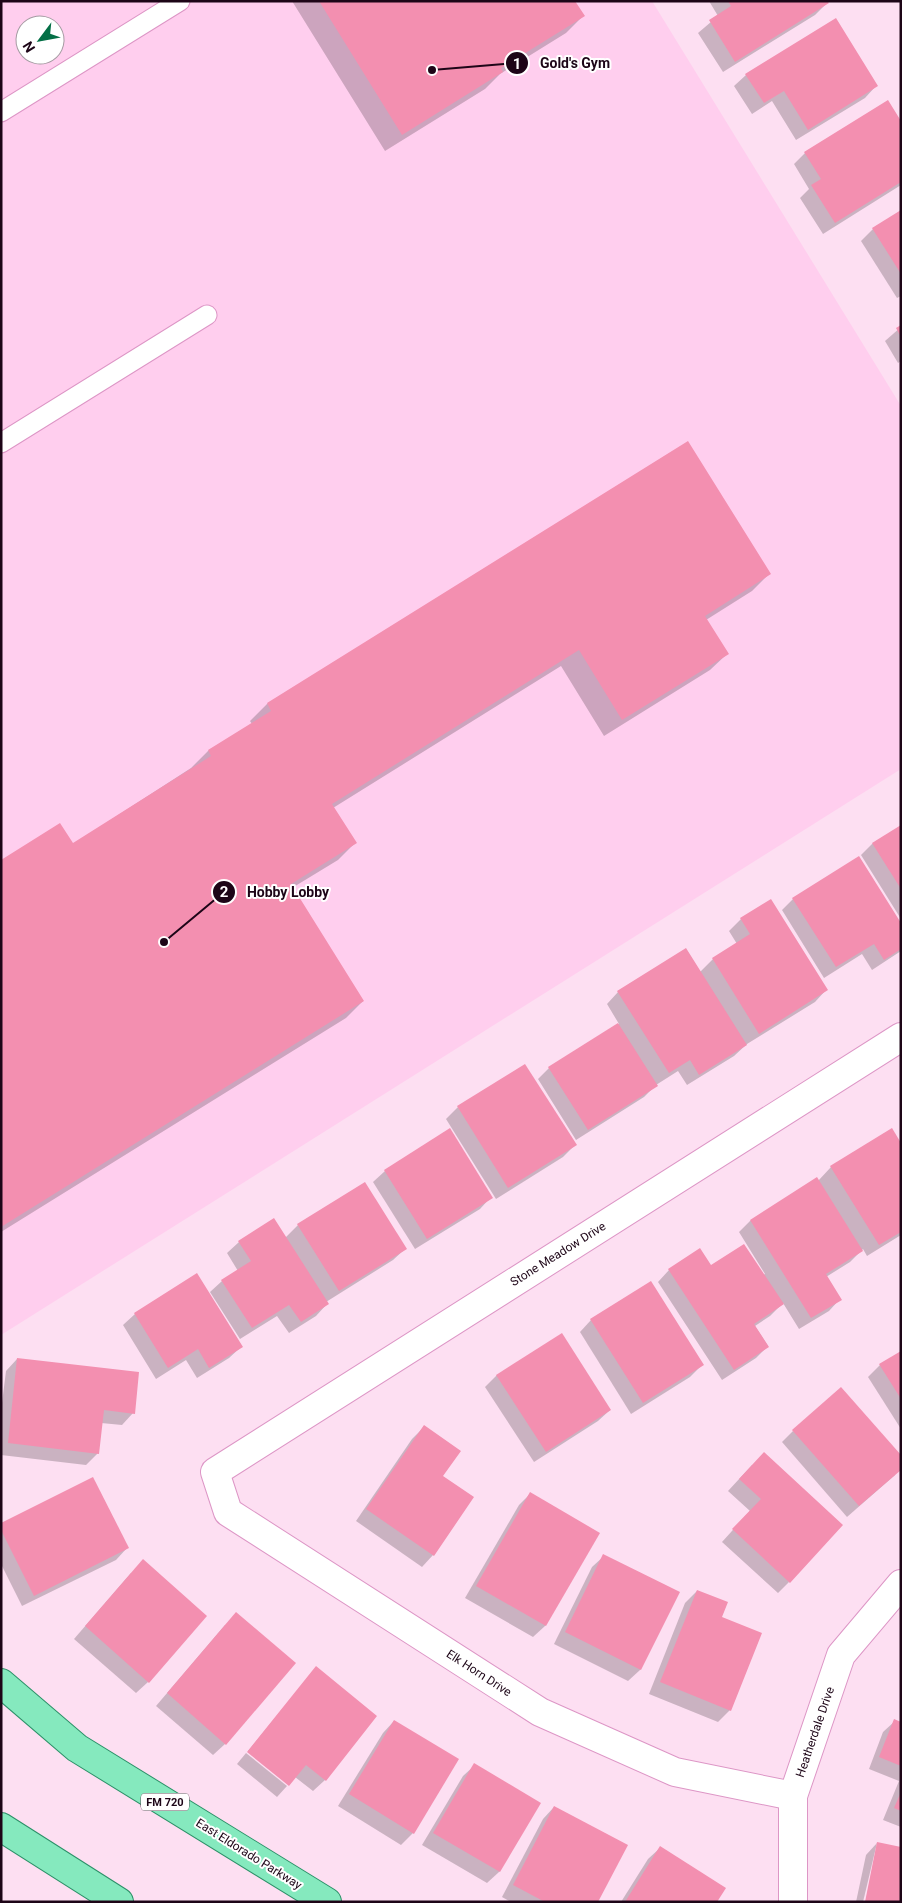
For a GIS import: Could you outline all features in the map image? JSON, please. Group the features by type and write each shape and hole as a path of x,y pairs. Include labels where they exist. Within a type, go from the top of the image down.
{"main road":[{"name":"East Eldorado Parkway","path":"1,1683 77,1748 327,1902"},
{"path":"1,1827 120,1902"}],"street":[{"name":"Stone Meadow Drive","path":"215,1472 901,1037"},
{"name":"Elk Horn Drive","path":"215,1472 228,1512 540,1712 675,1772 793,1796"},
{"name":"Heatherdale Drive","path":"792,1902 793,1796 841,1655 901,1584"}],"lane":[{"path":"1,112 180,1"},
{"path":"1,443 207,315"}],"shaded area":[{"path":"1,1 652,1 901,406 901,769 1,1335"}],"building":[{"path":"319,1 575,1 585,16 501,68 503,72 402,135"},
{"path":"728,1 827,1 829,3 735,62 709,20 731,6"},
{"path":"836,18 878,86 808,130 784,91 764,103 745,74"},
{"path":"888,100 901,121 901,182 835,223 811,185 821,179 804,152"},
{"path":"901,210 901,274 872,228"},
{"path":"901,325 901,337 896,328"},
{"path":"688,441 771,574 705,616 729,654 622,720 579,650 332,804 357,843 291,884 364,1001 1,1227 1,860 60,823 73,843 211,756 208,750 271,711 267,703"},
{"path":"901,825 901,889 872,843"},
{"path":"859,856 901,923 901,949 884,960 874,944 836,967 792,898"},
{"path":"771,899 828,990 759,1034 712,958 750,934 740,918"},
{"path":"686,948 747,1045 699,1075 690,1060 669,1073 617,991"},
{"path":"618,1023 658,1086 588,1130 548,1067"},
{"path":"525,1064 577,1145 508,1188 457,1106"},
{"path":"450,1128 493,1198 427,1239 384,1170"},
{"path":"892,1128 901,1143 901,1232 879,1245 830,1166"},
{"path":"817,1177 863,1251 826,1274 842,1300 811,1318 750,1220"},
{"path":"365,1182 407,1249 339,1291 297,1224"},
{"path":"274,1218 329,1304 301,1322 289,1305 252,1328 221,1280 251,1261 238,1241"},
{"path":"744,1244 784,1304 754,1324 769,1347 734,1370 668,1269 700,1248 711,1265"},
{"path":"197,1273 243,1347 209,1368 198,1349 168,1368 134,1313"},
{"path":"651,1281 704,1365 643,1403 590,1319"},
{"path":"562,1333 611,1410 546,1452 496,1375"},
{"path":"901,1351 901,1399 879,1364"},
{"path":"17,1358 139,1372 135,1414 104,1410 99,1454 8,1443"},
{"path":"841,1387 901,1455 901,1470 859,1506 792,1430"},
{"path":"424,1425 461,1451 443,1476 474,1497 434,1556 366,1509"},
{"path":"764,1452 843,1525 790,1583 732,1529 761,1499 739,1479"},
{"path":"93,1477 129,1548 34,1596 1,1530 1,1523"},
{"path":"530,1492 600,1533 546,1626 476,1586"},
{"path":"603,1554 680,1592 641,1670 565,1632"},
{"path":"143,1559 207,1616 149,1683 85,1626"},
{"path":"697,1590 728,1602 722,1617 762,1633 731,1711 660,1682"},
{"path":"236,1612 296,1663 226,1745 167,1693"},
{"path":"316,1666 377,1716 326,1781 306,1765 289,1786 247,1752"},
{"path":"894,1719 901,1722 901,1766 879,1757"},
{"path":"394,1720 459,1759 414,1834 349,1794"},
{"path":"474,1763 541,1803 500,1872 433,1833"},
{"path":"901,1792 901,1811 894,1808"},
{"path":"554,1806 628,1845 598,1902 545,1902 513,1885"},
{"path":"877,1842 901,1847 901,1902 865,1902"},
{"path":"660,1846 726,1888 717,1902 625,1902"}],"place":[{"name":"Gold's Gym","path":"432,70"},
{"name":"Hobby Lobby","path":"164,942"}]}
